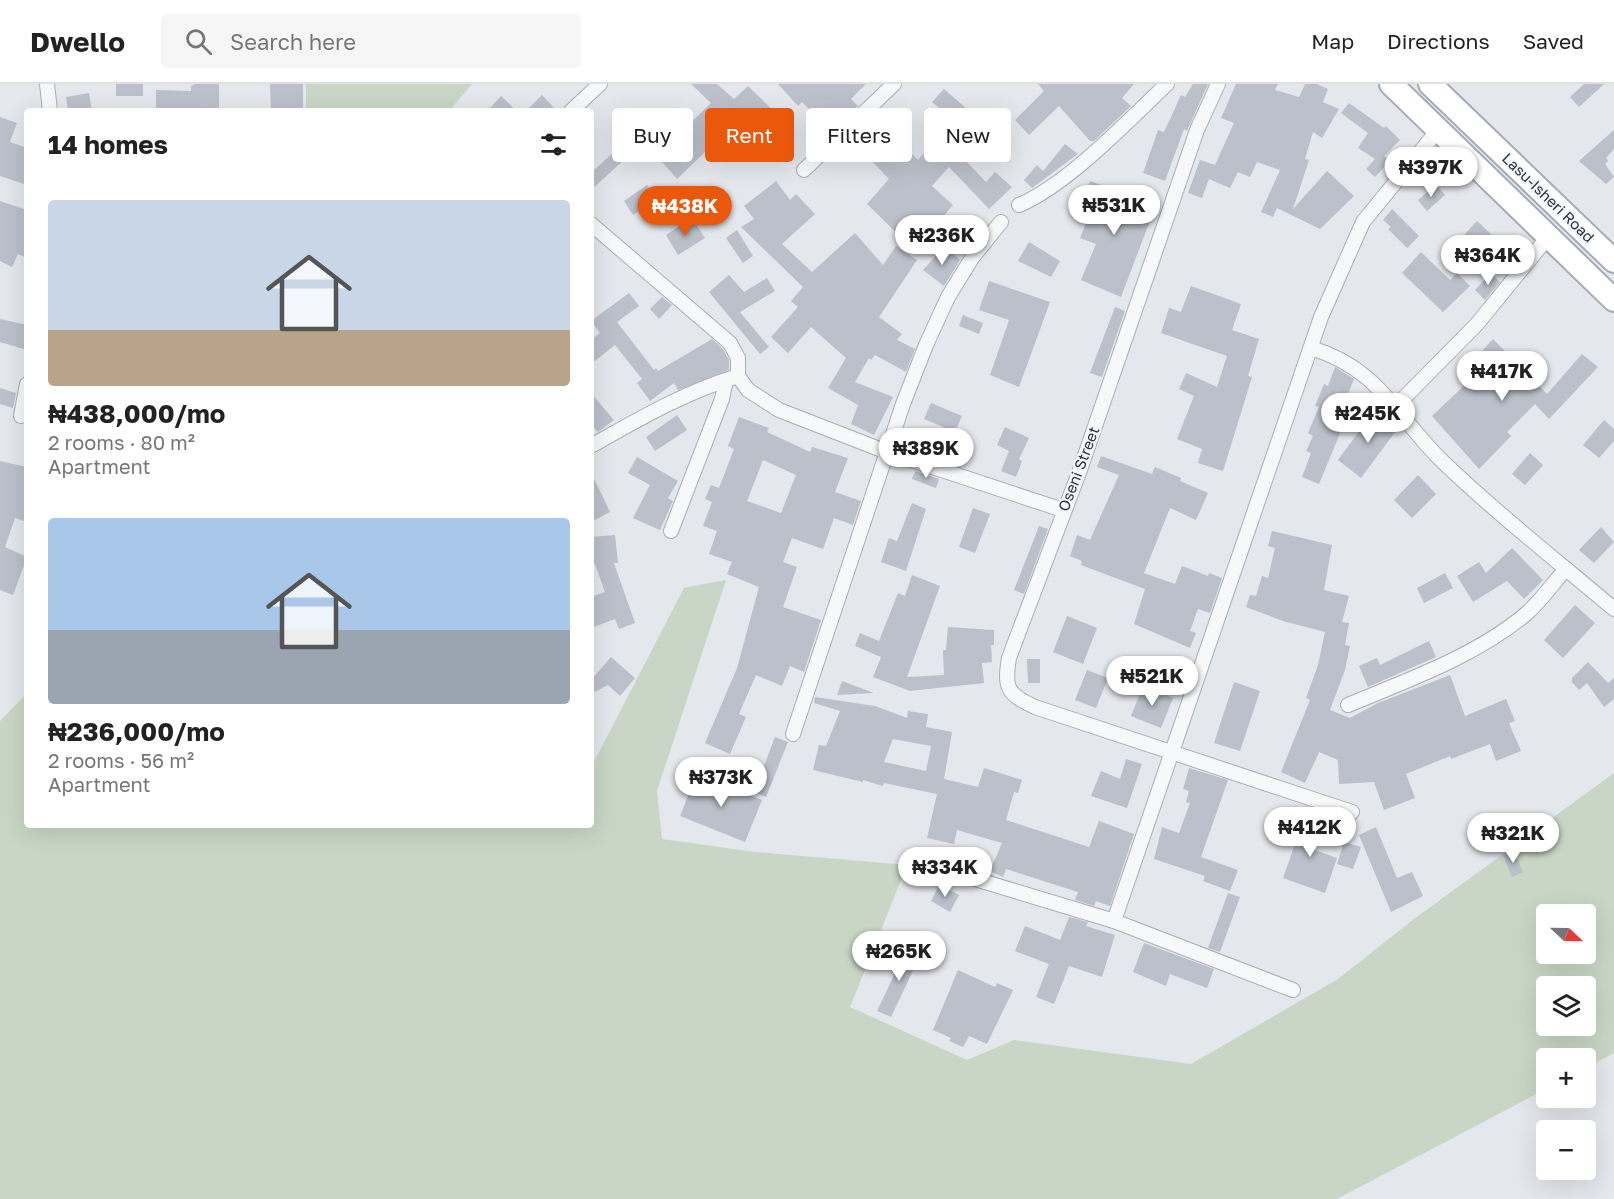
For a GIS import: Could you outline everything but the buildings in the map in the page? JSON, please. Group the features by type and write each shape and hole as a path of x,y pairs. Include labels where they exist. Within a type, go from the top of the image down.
{"main road":[{"name":"Lasu-Isheri Road","path":"1391,84 1614,300"},
{"name":"Lasu-Isheri Road","path":"1430,84 1614,261"}],"street":[{"path":"47,84 50,108"},
{"path":"574,108 600,84"},
{"path":"804,170 894,84"},
{"path":"1019,205 1038,197 1061,180 1167,84"},
{"name":"Oseni Street","path":"1171,752 1035,707 1016,698 1005,680 1009,658 1080,470 1197,130 1218,84"},
{"path":"1114,921 1321,317 1363,222 1438,130"},
{"path":"793,734 926,345 948,297 972,258 1001,222"},
{"path":"594,227 730,343 738,358 671,531"},
{"path":"1396,406 1477,324 1548,237"},
{"path":"1311,348 1353,364 1396,406 1440,458 1614,609"},
{"path":"732,378 779,410 888,452 1063,510"},
{"path":"594,444 645,415 705,386 732,378"},
{"path":"21,416 24,400"},
{"path":"1348,705 1455,658 1496,634 1526,614 1566,569"},
{"path":"1171,752 1352,812"},
{"path":"909,859 1114,921 1293,990"}],"green space":[{"path":"306,84 472,84 452,108 306,108"},
{"path":"726,580 657,791 662,839 755,852 907,865 850,1007 967,1060 1014,1040 1191,1064 1338,979 1414,919 1614,773 1614,1053 1596,1063 1596,1048 1536,1048 1536,1094 1337,1199 0,1199 0,721 24,696 24,828 594,828 594,761 684,588"}]}
